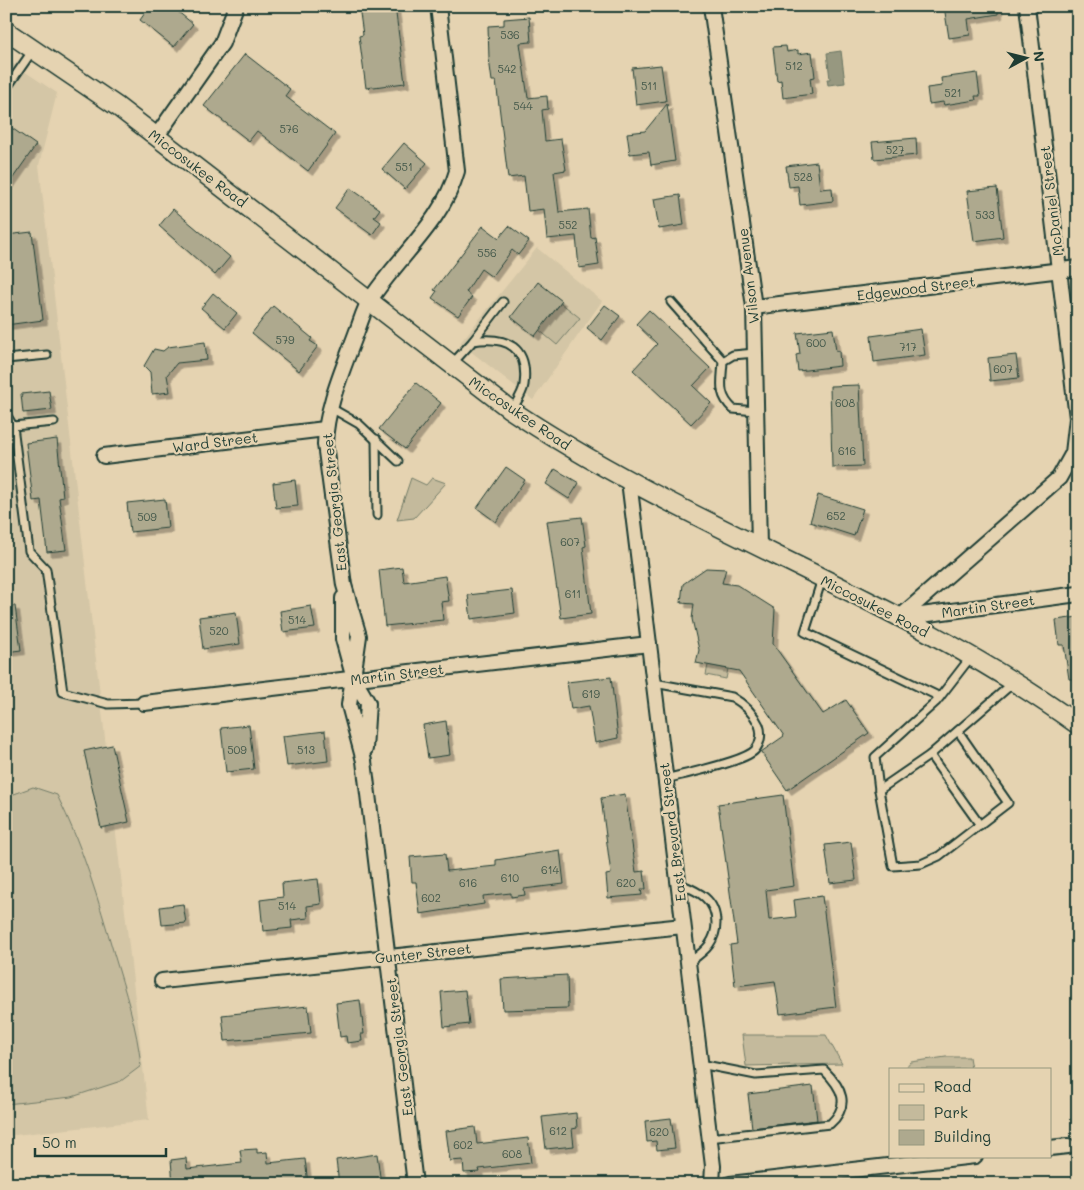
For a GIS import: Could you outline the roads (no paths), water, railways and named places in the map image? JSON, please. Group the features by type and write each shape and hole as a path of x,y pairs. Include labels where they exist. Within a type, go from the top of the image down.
{"street":[{"path":"156,137 222,43 236,6"},
{"name":"East Georgia Street","path":"415,1184 364,761 349,705 354,679 342,639 344,585 326,453 325,429 369,301 437,214 452,189 457,171 438,6"},
{"name":"Wilson Avenue","path":"711,6 754,307 759,547"},
{"name":"McDaniel Street","path":"899,618 1059,478 1073,453 1077,418 1027,6"},
{"name":"Miccosukee Road","path":"6,31 156,137 512,411 554,438 629,481 972,656 1078,725"},
{"name":"Edgewood Street","path":"754,307 1078,268"},
{"name":"Ward Street","path":"104,456 325,429"},
{"name":"East Brevard Street","path":"629,481 713,1166 712,1184"},
{"name":"Martin Street","path":"899,618 1078,594"},
{"name":"Martin Street","path":"144,703 649,644"},
{"name":"Gunter Street","path":"162,980 684,926"},
{"path":"1052,1148 1068,1146"},
{"path":"730,1184 958,1158"}],"lane":[{"path":"6,89 33,49"},
{"path":"452,365 503,302"},
{"path":"671,302 723,361 723,400 733,409 756,411"},
{"path":"473,341 500,341 517,348 521,355 524,386 512,411"},
{"path":"723,361 733,354 754,353"},
{"path":"6,359 47,354"},
{"path":"331,408 359,424 398,461"},
{"path":"6,414 13,426 29,551 46,569 63,692 108,704 144,703"},
{"path":"13,426 54,422"},
{"path":"376,439 377,515"},
{"path":"822,579 805,632 940,697"},
{"path":"958,731 1008,803 939,856 921,864 893,866 875,757 940,697 972,656"},
{"path":"879,790 930,755 1014,682"},
{"path":"654,683 732,697 743,703 756,717 760,729 760,740 754,751 743,758 666,779"},
{"path":"930,755 980,825"},
{"path":"678,883 709,899 714,908 716,920 715,934 709,946 688,964"},
{"path":"700,1064 756,1075 824,1070 836,1082 842,1098 840,1114 830,1124 709,1138"}]}
